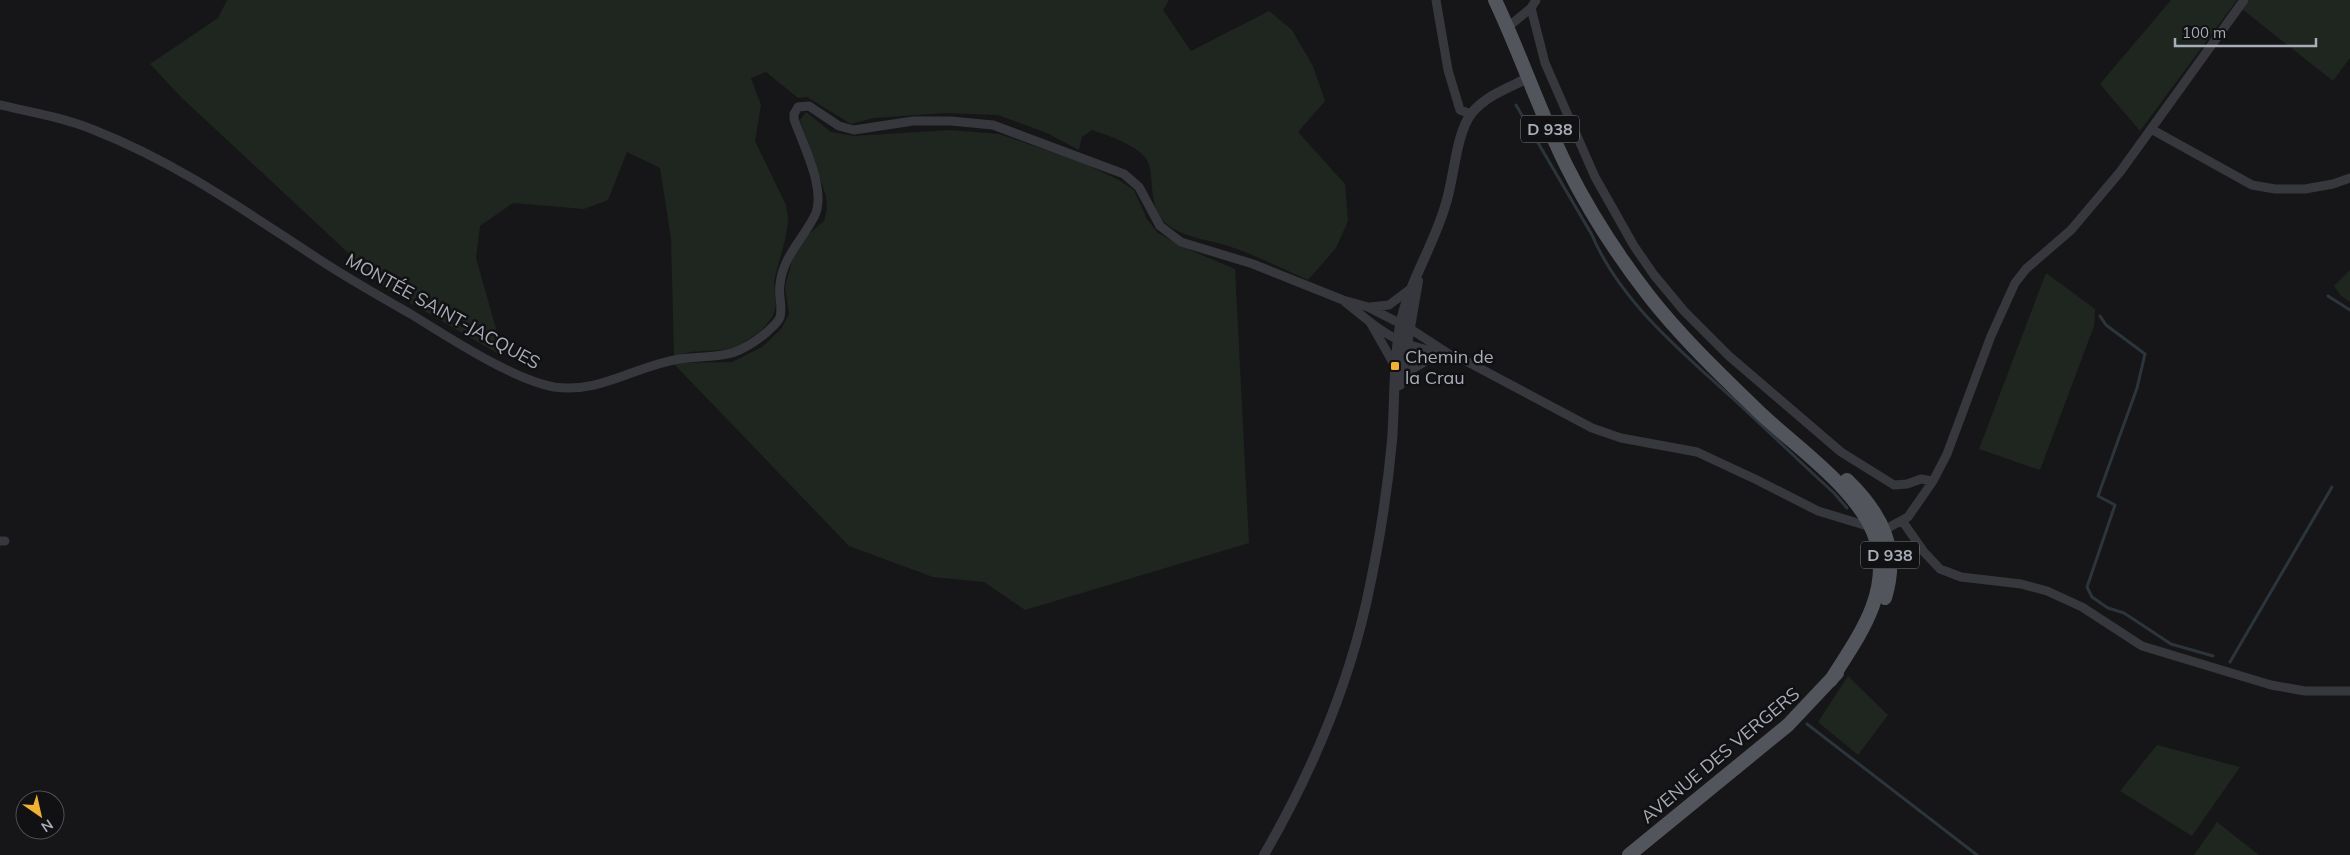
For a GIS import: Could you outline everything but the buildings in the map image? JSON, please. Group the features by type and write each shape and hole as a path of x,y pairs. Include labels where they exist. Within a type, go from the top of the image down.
{"main road":[{"name":"D 938","path":"1495,0 1570,173 1610,242 1641,285 1671,322 1801,451 1852,498 1889,544 1891,575 1883,605 1857,649 1831,680"},
{"name":"D 938","path":"1735,386 1841,474 1870,503 1877,529 1880,577 1876,601 1864,626 1831,680"},
{"name":"AVENUE DES VERGERS","path":"1629,855 1775,736 1812,702 1831,680"}],"street":[{"path":"1436,0 1452,87 1460,110 1471,114"},
{"path":"1343,300 1370,322 1402,343 1445,353 1466,361 1592,428 1621,438 1697,452 1818,511 1877,529 1903,522 1913,512 1933,481 1946,454 1991,336 2015,282 2026,269 2072,230 2120,172 2244,0"},
{"path":"1508,27 1533,4"},
{"path":"1533,4 1545,63 1582,150 1634,246 1672,296 1729,356 1841,452 1894,485 1907,484 1921,479 1933,481"},
{"path":"1264,855 1291,804 1315,752 1342,690 1354,654 1366,604 1383,514 1395,400 1395,366 1402,343 1409,290 1445,206 1454,177 1460,140 1471,114 1494,95 1528,78"},
{"name":"MONTÉE SAINT-JACQUES","path":"0,105 64,120 95,130 184,171 238,204 319,259 438,331 512,372 554,386 583,387 598,385 669,361 733,354 758,339 776,323 780,312 780,284 786,260 813,219 819,200 816,180 794,119 795,110 804,105 809,106 839,126 854,130 895,123 932,121 980,123 1006,128 1124,174 1139,187 1160,226 1181,242 1253,264 1343,300"},
{"path":"2151,129 2252,185 2275,189 2305,189 2333,184 2350,178"},
{"path":"1405,326 1420,268"},
{"path":"1368,307 1388,305 1409,290"},
{"path":"1343,300 1368,307 1405,326 1445,353"},
{"path":"1370,322 1395,366"},
{"path":"1395,400 1400,384 1402,343"},
{"path":"1400,384 1412,369 1445,353"},
{"path":"1903,522 1924,552 1940,569 1961,577 2021,584 2048,592 2082,607 2142,646 2272,686 2305,691 2350,692"}],"shaded area":[{"path":"227,0 1169,0 1163,10 1191,51 1269,11 1292,30 1313,66 1325,101 1298,132 1345,184 1348,221 1336,248 1308,280 1226,245 1184,234 1169,226 1157,212 1150,169 1144,156 1131,146 1106,135 1092,130 1082,137 1079,150 1047,133 998,115 946,113 874,118 851,124 807,97 798,98 766,72 751,78 761,105 755,141 786,205 788,220 786,236 774,281 776,306 773,316 762,330 734,349 690,352 674,357 671,238 660,168 627,152 608,200 584,209 513,203 480,226 476,258 504,357 388,290 182,98 150,64 218,18"},
{"path":"2171,0 2237,0 2140,131 2100,84"},
{"path":"2249,0 2350,0 2350,58 2333,81 2242,9"},
{"path":"806,112 831,132 854,136 951,130 999,134 1083,163 1119,180 1134,190 1147,219 1158,233 1185,248 1235,269 1249,543 1025,610 984,582 933,577 849,546 673,363 732,362 762,347 781,329 789,314 785,287 793,257 803,239 824,221 827,209 826,196 800,120"},
{"path":"2350,270 2350,302 2341,296 2334,286"},
{"path":"2046,273 2095,309 2094,326 2040,470 1979,449"},
{"path":"1848,676 1888,715 1858,755 1818,722"},
{"path":"2157,745 2240,767 2192,836 2120,791"},
{"path":"2217,822 2259,855 2194,855"}],"waterway":[{"path":"1516,105 1604,259 1635,303 1671,342 1834,493 1847,508"},
{"path":"2328,296 2350,310"},
{"path":"2100,316 2106,325 2145,354 2137,388 2098,496 2115,505 2087,587 2092,597 2108,608 2124,613 2171,644 2213,656"},
{"path":"2230,662 2332,487"},
{"path":"1807,724 1977,855"}],"place":[{"name":"Chemin de la Crau","path":"1395,366"}]}
